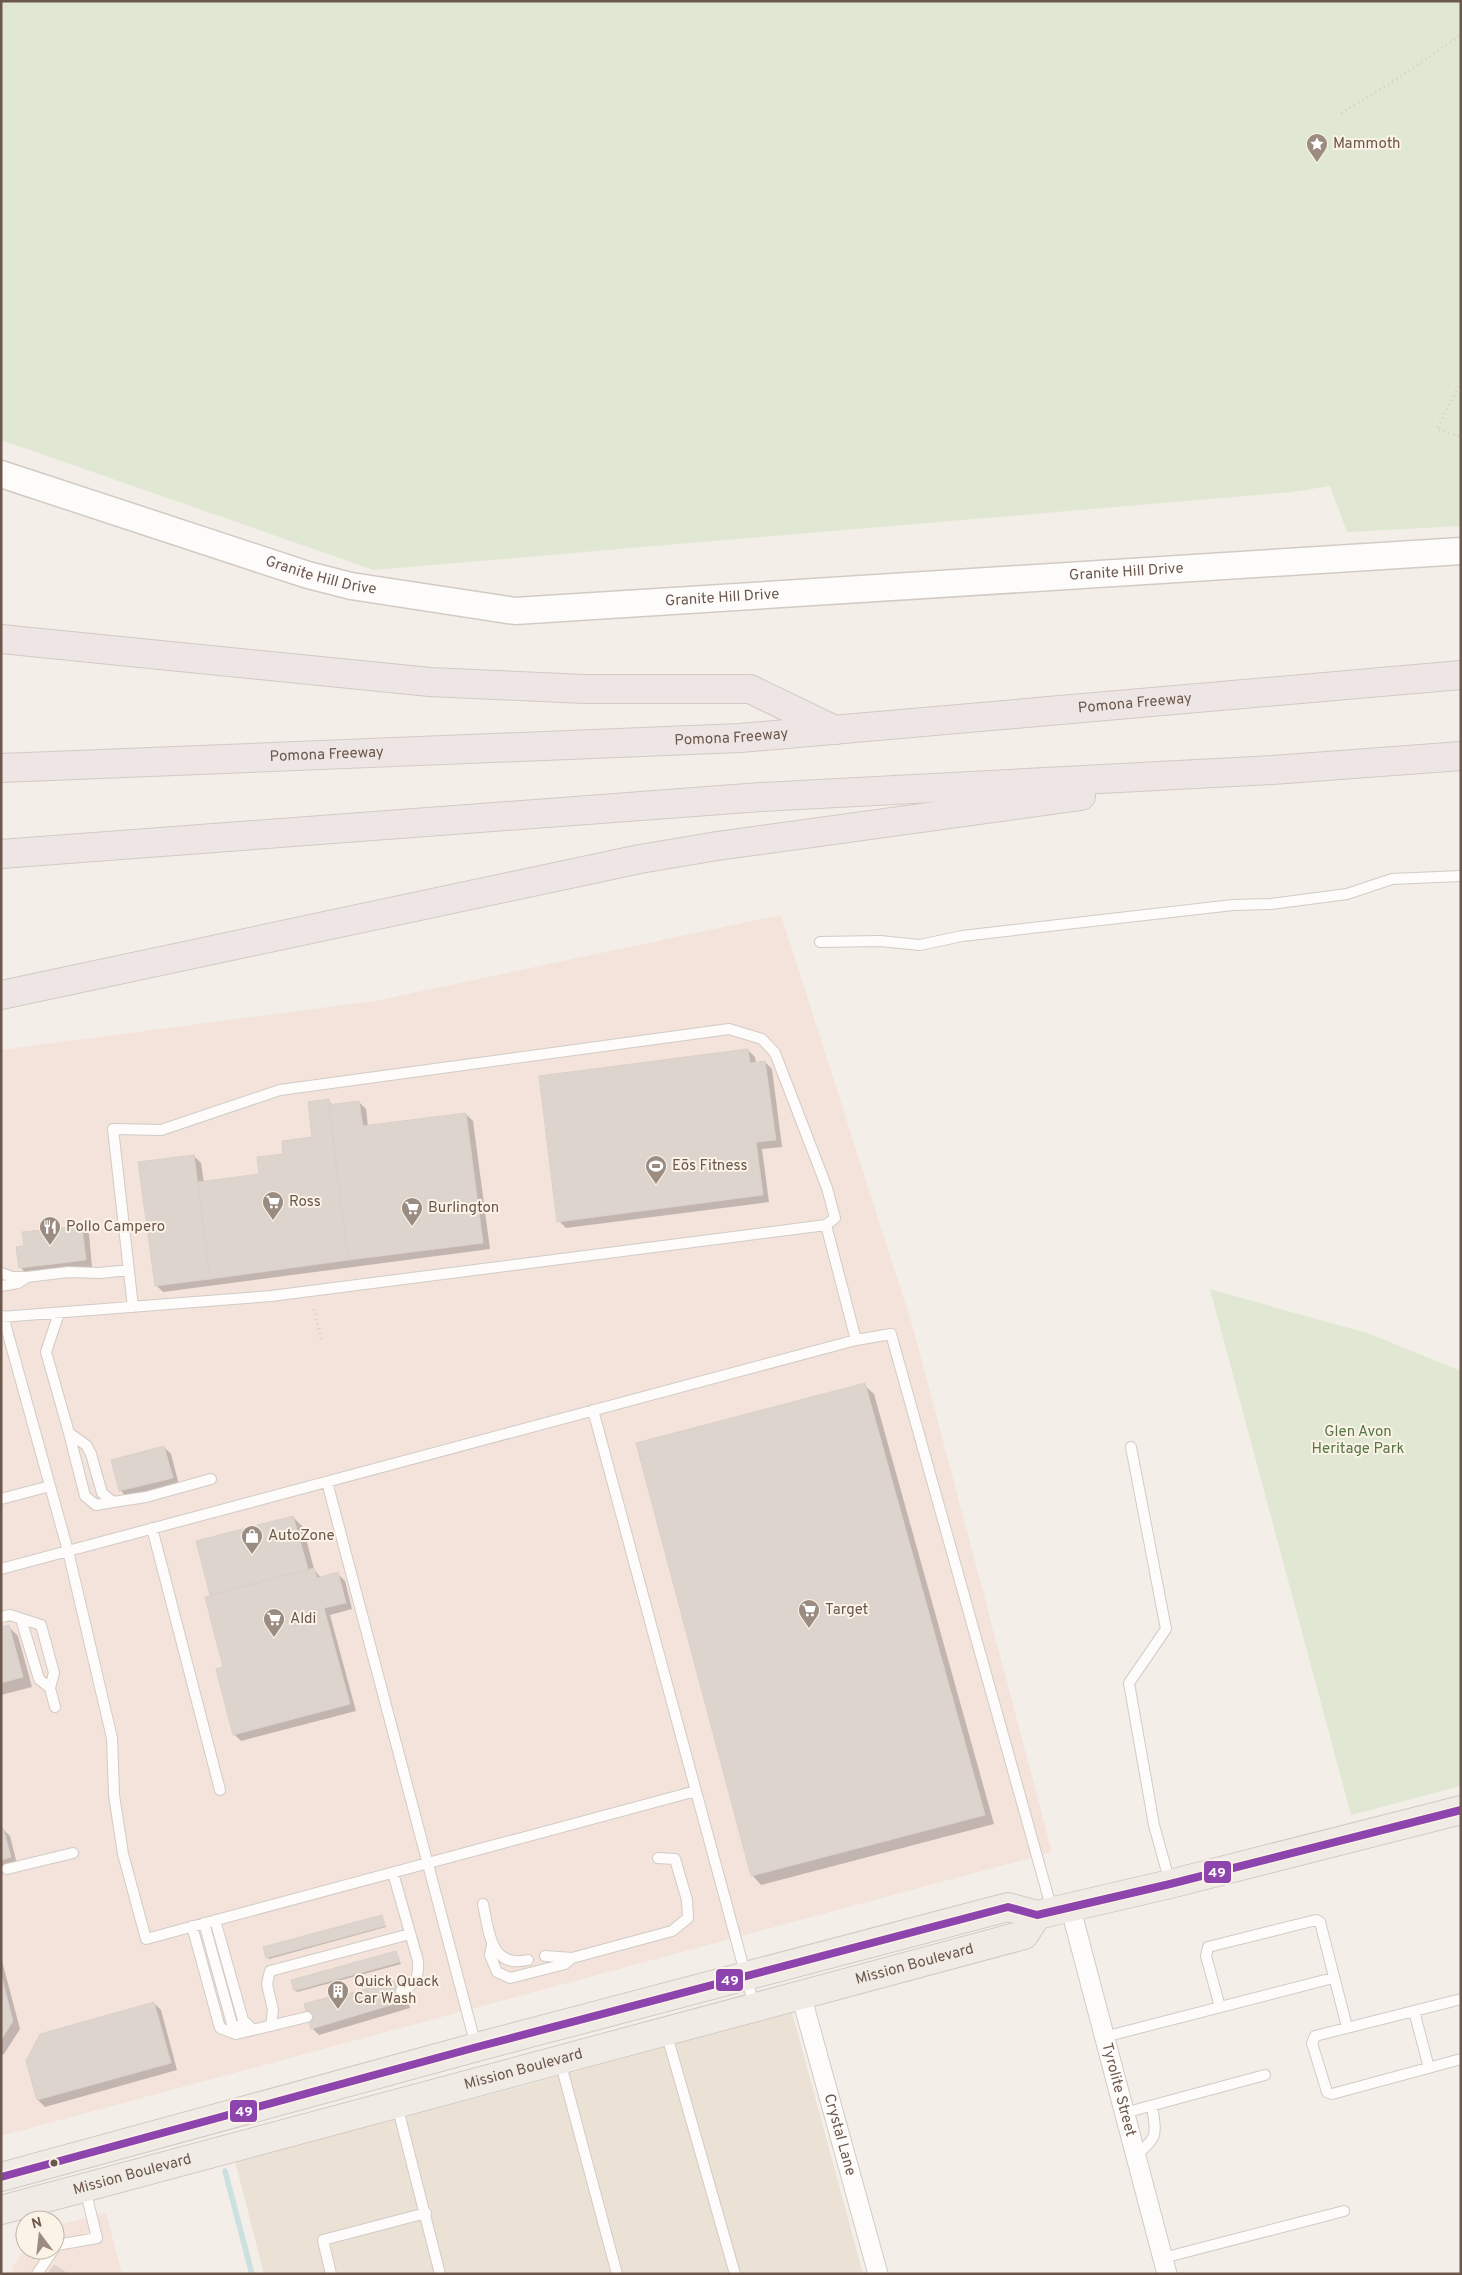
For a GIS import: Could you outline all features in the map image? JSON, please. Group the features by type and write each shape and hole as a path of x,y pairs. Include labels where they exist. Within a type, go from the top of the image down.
{"highway":[{"path":"1,639 430,682 585,689 750,689 836,731"},
{"name":"Pomona Freeway","path":"1,768 740,738 836,731 1461,674"},
{"path":"1,854 761,797 1273,770 1461,756"},
{"path":"1,995 640,859 717,846 1273,770"}],"main road":[{"name":"Mission Boulevard","path":"1,2177 477,2047 1008,1907 1053,1910 1170,1884 1461,1810"},
{"name":"Mission Boulevard","path":"1,2210 1024,1935 1053,1910"}],"street":[{"name":"Granite Hill Drive","path":"1,474 308,575 352,586 515,611 1461,551"},
{"name":"Tyrolite Street","path":"1053,1910 1104,2037 1165,2266"},
{"name":"Crystal Lane","path":"801,1995 878,2274"}],"lane":[{"path":"820,942 880,941 920,945 962,936 1234,905 1271,904 1347,894 1392,879 1461,876"},
{"path":"133,1307 113,1129 161,1130 280,1090 729,1029 762,1039 775,1053 827,1188 835,1218 826,1225 270,1296 59,1313 2,1316 68,1551 112,1738 114,1795 123,1854 146,1939 696,1791"},
{"path":"826,1225 856,1340"},
{"path":"1,1273 12,1277 28,1277 68,1272 100,1273 129,1270"},
{"path":"1,1286 18,1283 28,1277"},
{"path":"59,1313 46,1352 85,1496 96,1505 146,1496 211,1480"},
{"path":"1,1569 856,1340 891,1334 1053,1910"},
{"path":"593,1410 754,2007"},
{"path":"69,1433 86,1445 91,1454 102,1493 113,1502"},
{"path":"1131,1447 1166,1630 1129,1684 1154,1825 1170,1884"},
{"path":"326,1482 477,2047"},
{"path":"1,1499 50,1486"},
{"path":"152,1528 220,1790"},
{"path":"1,1617 10,1615 41,1625 54,1674 50,1688 55,1707"},
{"path":"21,1618 38,1679 50,1688"},
{"path":"7,1869 73,1853"},
{"path":"545,1956 572,1958 672,1931 688,1918 687,1900 675,1859 658,1858"},
{"path":"393,1873 418,1961 419,1974 416,1982 410,1988 401,1991"},
{"path":"483,1904 492,1945 490,1955 497,1972 510,1978 565,1964 572,1958"},
{"path":"215,1920 243,2020 254,2031"},
{"path":"1220,2007 1206,1956 1208,1947 1316,1920 1320,1922 1347,2028"},
{"path":"204,1923 232,2024 254,2031"},
{"path":"192,1926 220,2028 236,2034 307,2017"},
{"path":"271,2026 273,2010 267,1984 270,1971 410,1934"},
{"path":"492,1945 510,1962 528,1960"},
{"path":"1104,2037 1333,1978"},
{"path":"1461,1999 1315,2036 1312,2043 1327,2092 1332,2094 1461,2059"},
{"path":"1414,2012 1429,2068"},
{"path":"666,2031 735,2274"},
{"path":"560,2060 617,2274"},
{"path":"1124,2113 1265,2075"},
{"path":"397,2104 440,2274"},
{"path":"1136,2155 1151,2143 1155,2132 1152,2106"},
{"path":"65,2244 97,2238 84,2188"},
{"path":"1165,2266 1344,2211"},
{"path":"331,2274 323,2240 426,2213"},
{"path":"37,2274 47,2260"}],"path":[{"path":"1341,113 1397,79 1461,36"},
{"path":"1461,382 1437,429 1461,438"},
{"path":"314,1309 322,1343"}],"shaded area":[{"path":"781,915 913,1328 1052,1852 1,2136 1,1050 375,1001"},
{"path":"792,2012 863,2274 264,2274 235,2161 516,2088"},
{"path":"106,2213 122,2274 14,2274 12,2268 17,2260 65,2260 65,2223"}],"green space":[{"path":"1,1 1461,1 1461,526 1347,532 1330,486 1292,492 374,570 1,440"},
{"name":"Glen Avon Heritage Park","path":"1210,1289 1370,1334 1461,1371 1461,1786 1351,1815"}],"building":[{"path":"748,1049 750,1063 765,1061 776,1140 756,1142 763,1195 557,1222 539,1076"},
{"name":"Ross","path":"329,1099 348,1260 210,1279 198,1182 259,1174 257,1157 283,1154 282,1141 312,1137 308,1102"},
{"path":"359,1101 363,1126 466,1113 483,1243 348,1260 328,1105"},
{"path":"194,1155 210,1279 155,1286 138,1162"},
{"path":"82,1226 86,1260 19,1268 16,1247 24,1246 22,1232"},
{"name":"Target","path":"865,1383 985,1815 751,1876 636,1443"},
{"path":"164,1446 173,1478 119,1491 111,1460"},
{"name":"AutoZone","path":"293,1516 308,1569 210,1595 196,1541"},
{"name":"Aldi","path":"314,1568 317,1578 338,1572 346,1603 324,1608 350,1704 233,1735 216,1669 223,1667 205,1597"},
{"path":"9,1625 23,1677 1,1683 1,1627"},
{"path":"1,1828 3,1828 11,1857 1,1860"},
{"path":"382,1915 385,1926 266,1958 263,1947"},
{"path":"396,1951 400,1962 294,1991 291,1980"},
{"path":"1,1975 13,2021 1,2040"},
{"name":"Quick Quack Car Wash","path":"398,1980 404,2001 311,2029 304,2004"},
{"path":"154,2002 171,2063 37,2100 26,2061 40,2034"},
{"path":"54,2265 68,2274 48,2274"}],"waterway":[{"path":"225,2171 252,2274"}],"transit line":[{"name":"49","path":"1,2177 477,2047 1008,1907 1037,1915 1170,1884 1461,1810"}],"place":[{"name":"Mammoth","path":"1317,163"},
{"name":"Eōs Fitness","path":"656,1185"},
{"name":"Ross","path":"273,1221"},
{"name":"Burlington","path":"412,1227"},
{"name":"Pollo Campero","path":"50,1246"},
{"name":"AutoZone","path":"252,1555"},
{"name":"Target","path":"809,1629"},
{"name":"Aldi","path":"274,1638"},
{"name":"Quick Quack Car Wash","path":"338,2010"}]}
